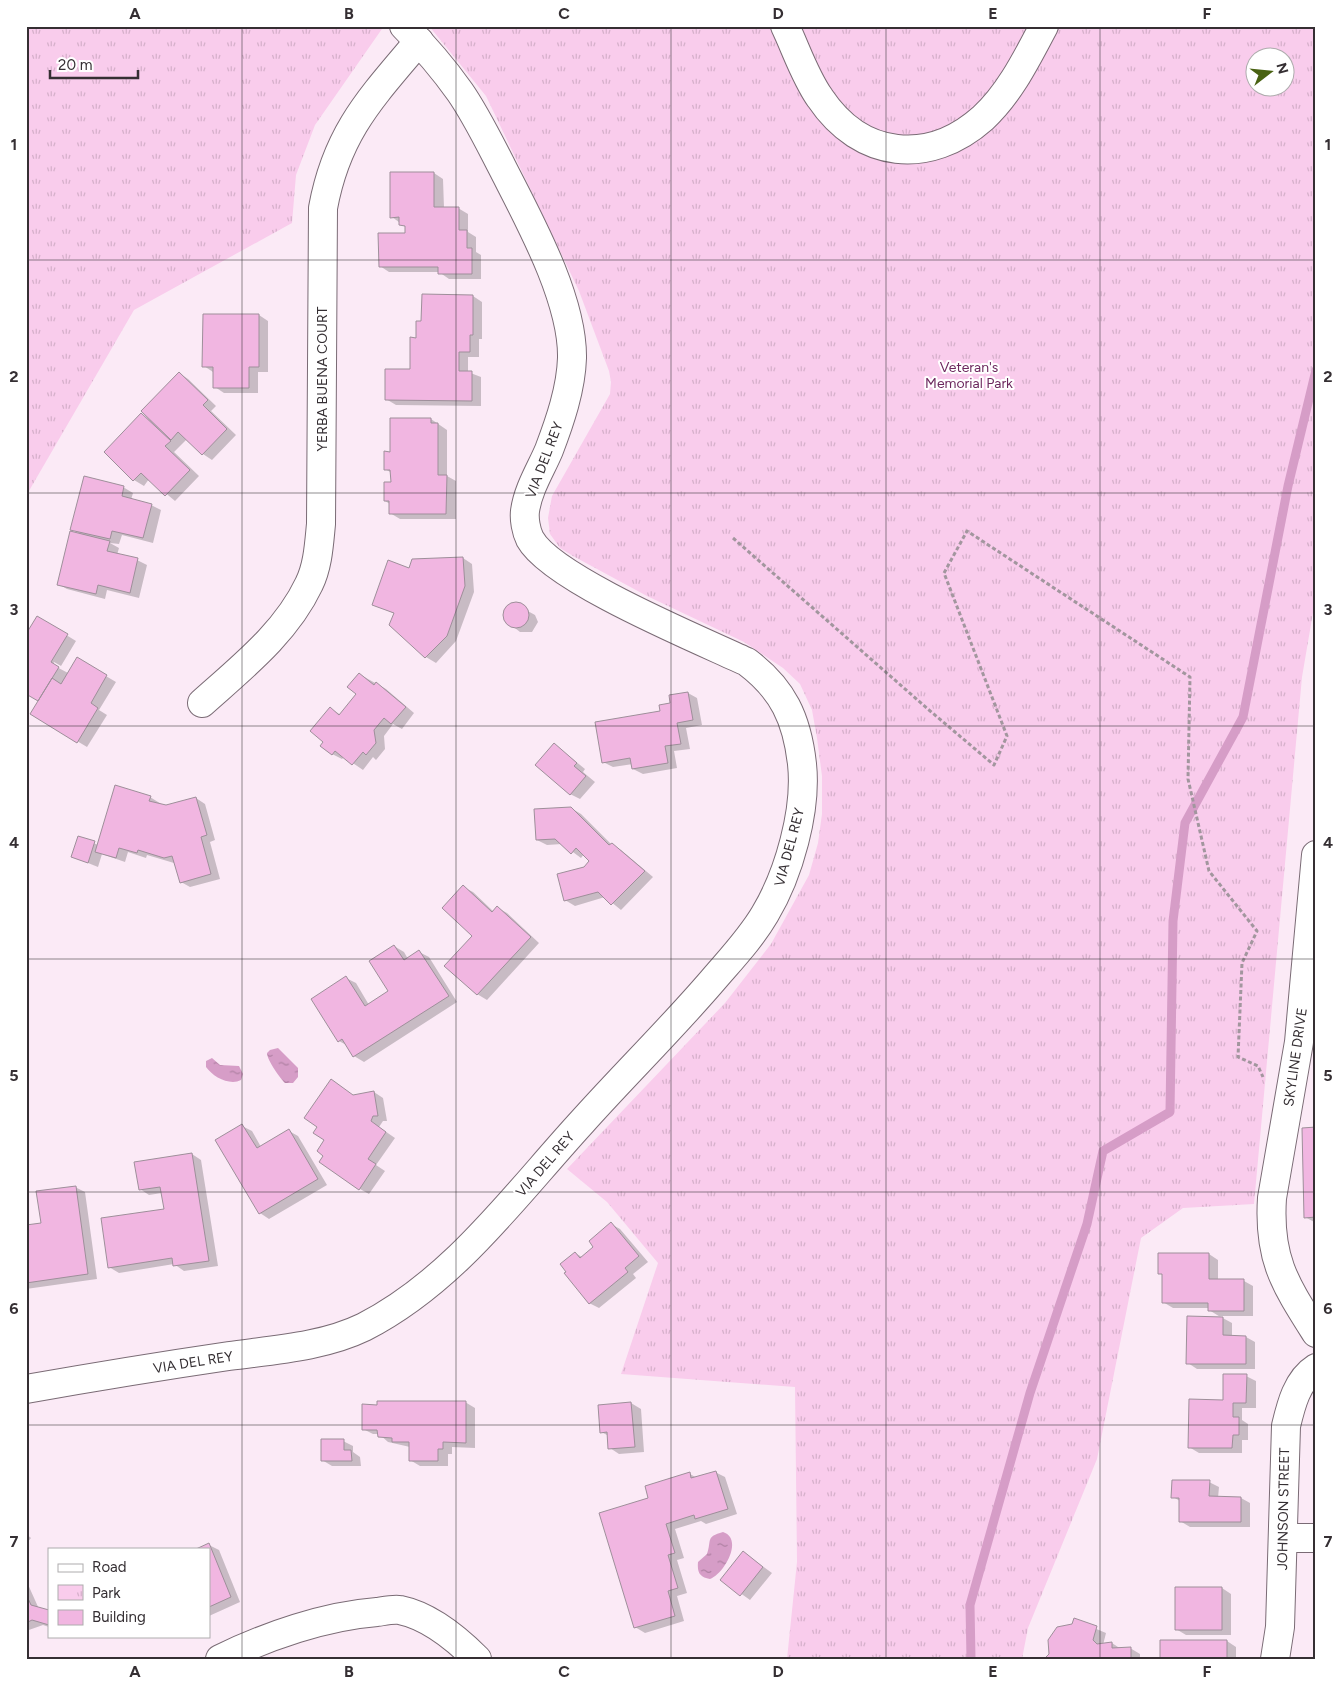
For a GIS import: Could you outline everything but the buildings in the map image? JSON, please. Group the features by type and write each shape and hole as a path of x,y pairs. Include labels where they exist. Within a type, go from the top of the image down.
{"street":[{"path":"785,26 819,98 838,120 852,132 876,144 903,151 932,147 963,133 984,117 1019,73 1044,26"},
{"name":"YERBA BUENA COURT","path":"202,703 262,648 289,617 310,583 317,556 321,524 323,208 328,181 337,154 352,124 411,34"},
{"name":"VIA DEL REY","path":"26,1389 304,1345 361,1328 388,1313 461,1256 584,1119 690,1006 737,953 764,916 777,893 787,865 801,800 802,772 799,740 790,713 777,689 765,675 746,662 621,602 561,569 539,551 530,538 525,512 530,493 562,414 572,359 571,331 562,296 519,201 490,146 460,93 411,34"},
{"name":"SKYLINE DRIVE","path":"1316,856 1299,1042 1272,1198 1270,1224 1280,1274 1316,1334"},
{"name":"JOHNSON STREET","path":"1275,1659 1280,1627 1286,1426 1291,1404 1306,1374 1316,1368"},
{"path":"1283,1538 1316,1538"},
{"path":"220,1659 267,1638 366,1613 398,1610 417,1616 437,1627 458,1641 477,1659"}],"path":[{"path":"733,538 994,765 1007,736 944,573 967,531 1190,677 1188,778 1208,871 1257,931 1242,963 1238,1057 1258,1066 1266,1083"}],"green space":[{"path":"26,26 384,26 315,125 296,175 292,223 134,310 26,496"},
{"name":"Veteran's Memorial Park","path":"429,26 1316,26 1316,595 1302,677 1254,1204 1183,1208 1141,1238 1097,1459 1028,1628 1022,1659 787,1659 797,1562 795,1387 621,1374 658,1263 607,1202 567,1169 725,1003 771,944 809,875 818,843 822,814 822,776 812,710 800,684 783,668 744,642 647,596 573,556 560,548 550,534 548,518 552,496 610,394 611,382 609,371 579,291 486,96"}],"water":[{"path":"278,1048 298,1068 298,1077 293,1083 285,1083 269,1060 267,1053"},
{"path":"212,1058 220,1065 239,1066 243,1074 241,1080 232,1082 222,1080 213,1074 206,1067 206,1061"},
{"path":"723,1532 729,1536 732,1542 732,1549 721,1571 710,1579 700,1574 698,1562 707,1554 711,1537"}],"waterway":[{"path":"971,1659 970,1605 1030,1393 1087,1224 1103,1151 1170,1112 1173,921 1185,823 1243,717 1288,486 1316,370"}]}
